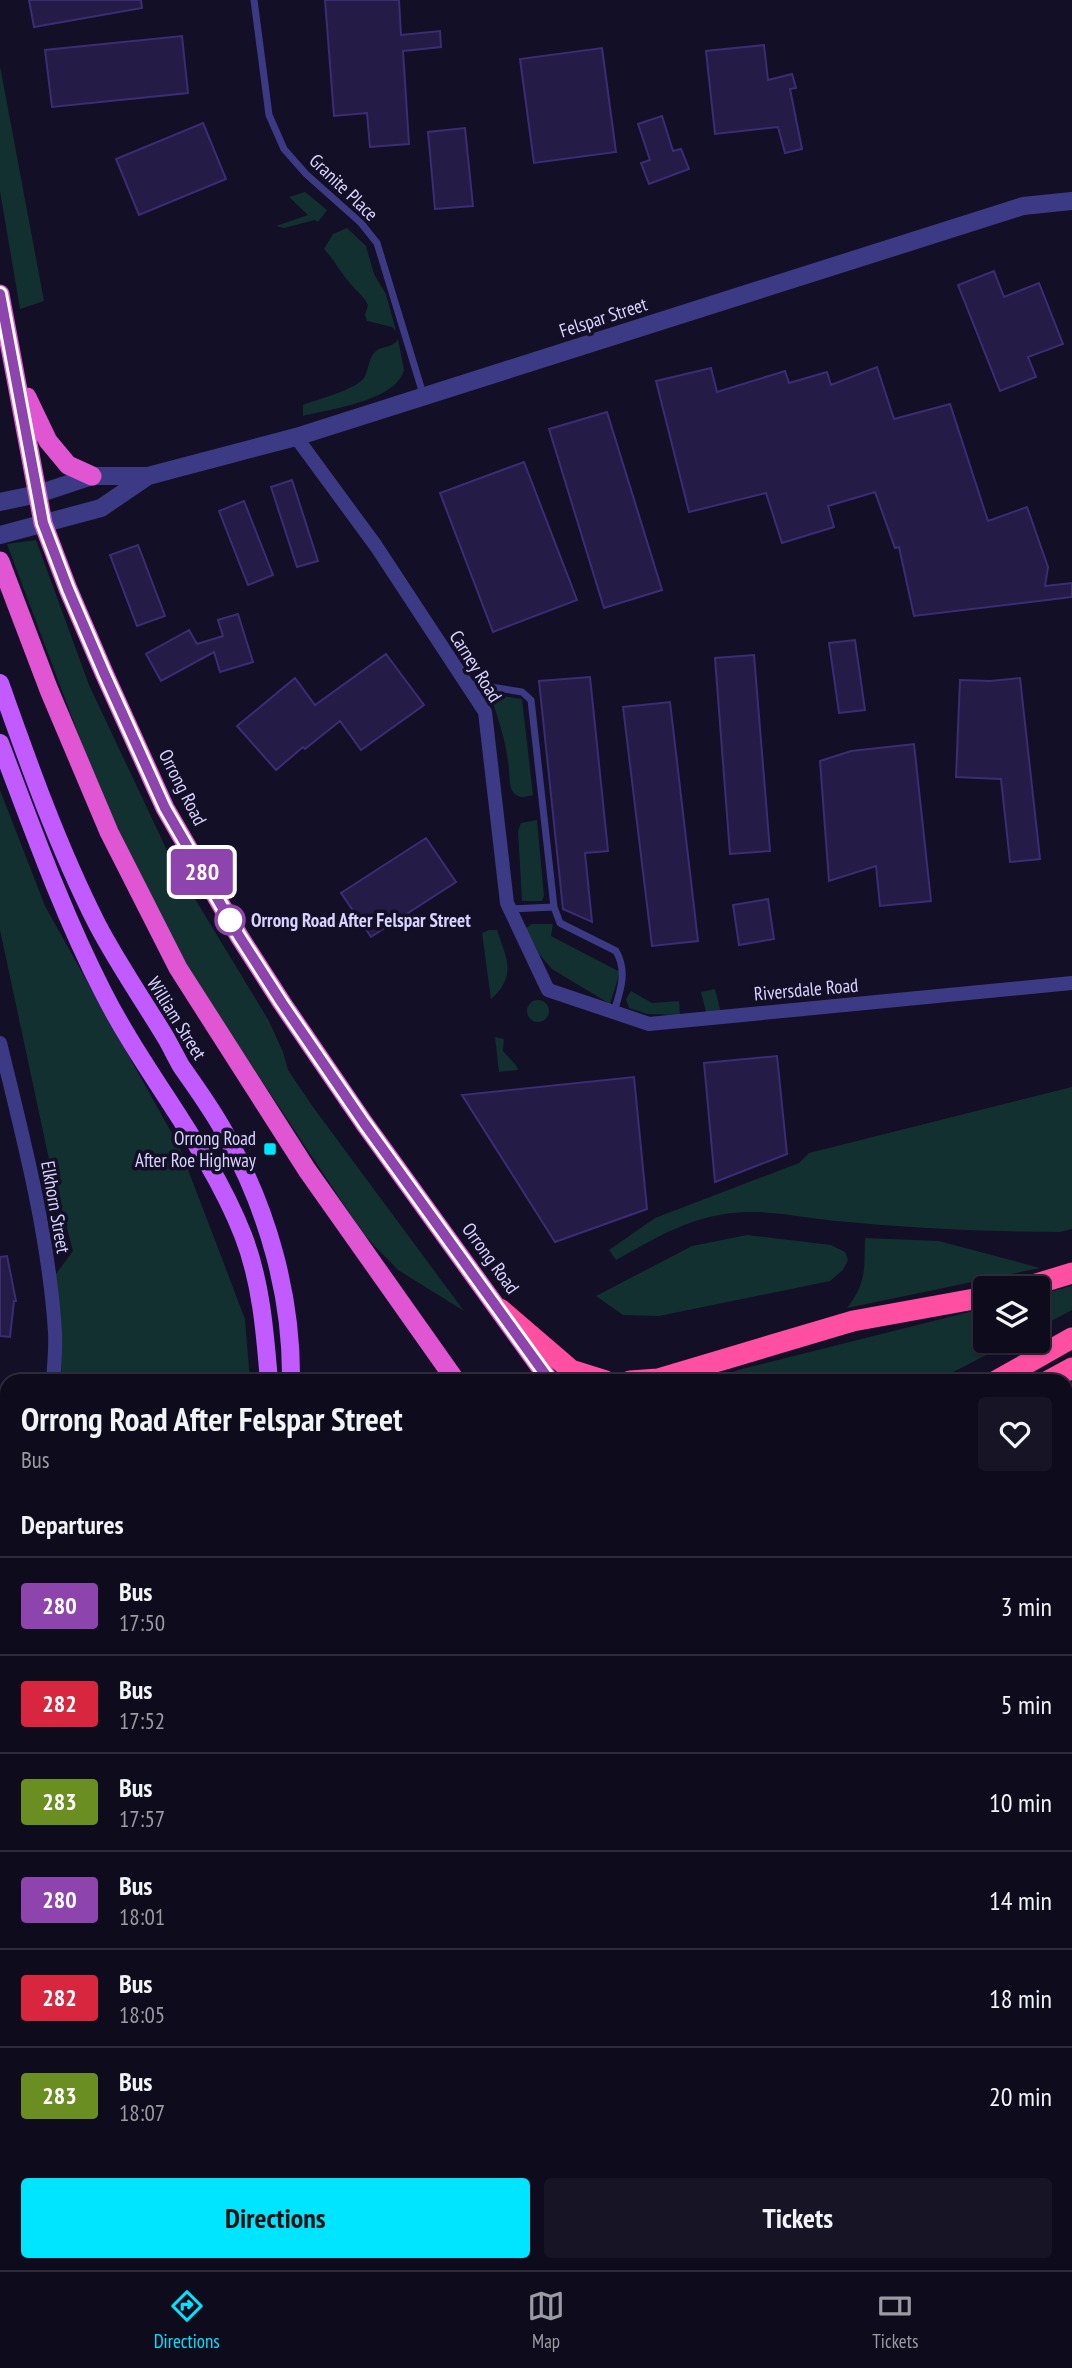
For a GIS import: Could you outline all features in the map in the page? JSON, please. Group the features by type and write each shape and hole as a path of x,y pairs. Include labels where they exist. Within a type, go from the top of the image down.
{"highway":[{"name":"Orrong Road","path":"0,294 43,523 68,589 165,808 239,936 364,1123 545,1374"},
{"path":"12,361 48,442 68,465 93,476"},
{"path":"0,561 49,690 109,832 178,968 307,1170 451,1374"},
{"path":"1050,1280 1072,1273"},
{"path":"677,1374 853,1321 973,1299"},
{"path":"500,1309 570,1370 583,1374"},
{"path":"1008,1374 1072,1338"}],"main road":[{"name":"William Street","path":"0,683 43,802 97,923 130,983 227,1136 248,1179 276,1256 284,1302 290,1374"},
{"path":"0,743 74,934 104,995 225,1195 244,1237 261,1300 268,1374"}],"street":[{"name":"Felspar Street","path":"0,502 38,494 93,476 148,476 296,437 1023,206 1072,201"},
{"name":"Carney Road","path":"296,437 376,546 485,712 507,903 548,990"},
{"name":"Felspar Street","path":"0,535 101,508 148,476"},
{"name":"Riversdale Road","path":"548,990 649,1024 1072,983"},
{"name":"Elkhorn Street","path":"0,1043 28,1153 50,1282 55,1335 53,1374"}],"lane":[{"name":"Granite Place","path":"254,0 269,115 284,149 306,174 361,223 377,243 424,396"},
{"path":"465,683 522,691 531,700 554,907 560,923 616,951 619,956 624,979 614,1012"},
{"path":"510,909 554,907"}],"green space":[{"path":"0,66 44,301 20,309 0,191"},
{"path":"305,192 327,210 318,222 315,220 284,228 276,226 308,215 289,197"},
{"path":"347,228 366,246 374,274 386,294 396,331 392,327 367,321 366,301 324,249 333,234"},
{"path":"398,339 404,370 398,381 389,389 361,402 303,416 303,405 345,390 364,378 375,352"},
{"path":"36,540 89,685 172,861 269,1021 288,1070 464,1311 398,1270 364,1235 187,968 100,792 7,544"},
{"path":"490,694 522,699 533,795 520,797 512,790 504,741"},
{"path":"0,790 45,906 179,1146 245,1319 249,1374 53,1374 50,1282 73,1251 50,1164 0,930"},
{"path":"537,820 544,896 542,901 522,901 518,831 521,823"},
{"path":"532,924 553,924 551,936 620,972 610,1004 552,969 539,954 526,928"},
{"path":"497,930 508,967 504,982 491,999 482,933"},
{"path":"715,989 722,1017 708,1020 701,992"},
{"path":"631,991 652,1003 679,1001 680,1015 647,1014 629,1008 626,999"},
{"path":"538,1000 546,1003 549,1011 546,1019 538,1022 530,1019 527,1011 530,1003"},
{"path":"495,1037 504,1039 503,1051 518,1070 499,1072"},
{"path":"1072,1087 1072,1229 1060,1232 948,1229 745,1212 688,1223 616,1260 609,1250 655,1218 799,1163 809,1153"},
{"path":"747,1235 831,1245 845,1252 848,1260 843,1270 830,1281 659,1316 623,1315 596,1296 692,1246"},
{"path":"865,1238 939,1241 1040,1268 1001,1276 973,1276 973,1282 847,1308 861,1283"},
{"path":"1072,1286 1072,1310 1050,1322 1050,1292"},
{"path":"973,1311 973,1353 990,1353 949,1374 728,1374"}],"building":[{"path":"29,0 141,0 142,8 34,27"},
{"path":"325,0 399,0 401,35 440,31 441,47 403,51 409,144 370,147 367,113 334,116"},
{"path":"182,36 188,93 52,107 45,50"},
{"path":"764,45 768,80 792,74 796,88 790,89 802,149 785,153 778,127 715,134 706,51"},
{"path":"602,48 616,152 534,163 520,59"},
{"path":"662,116 673,151 681,149 689,169 649,184 641,163 650,160 638,124"},
{"path":"203,123 226,179 139,215 116,159"},
{"path":"465,128 473,206 435,209 428,132"},
{"path":"994,271 1004,297 1039,283 1063,344 1028,357 1036,377 1000,391 958,285"},
{"path":"877,367 894,419 950,404 988,521 1027,507 1048,567 1045,586 1072,583 1072,597 914,616 899,547 895,548 875,492 828,506 834,527 782,543 766,493 689,512 656,381 711,368 717,392 785,371 789,383 827,372 831,385"},
{"path":"607,412 662,590 604,608 549,429"},
{"path":"524,462 577,600 493,632 440,493"},
{"path":"292,480 318,561 297,567 271,487"},
{"path":"244,501 273,575 248,585 219,511"},
{"path":"138,545 165,616 137,626 110,555"},
{"path":"238,614 253,662 220,672 214,652 161,681 146,654 189,630 197,644 223,636 218,620"},
{"path":"855,640 865,710 839,713 829,643"},
{"path":"386,654 424,705 361,750 340,721 276,770 237,726 295,678 315,705"},
{"path":"754,655 770,851 730,854 715,658"},
{"path":"590,677 608,851 585,853 592,922 563,909 539,681"},
{"path":"1020,678 1040,859 1010,862 1001,779 956,777 960,680"},
{"path":"670,702 698,941 652,946 623,707"},
{"path":"914,744 931,901 880,906 876,866 829,881 820,761 851,751"},
{"path":"426,838 456,882 371,937 341,893"},
{"path":"768,899 774,939 739,945 733,905"},
{"path":"777,1056 787,1154 715,1182 704,1063"},
{"path":"634,1077 647,1209 555,1242 462,1095"},
{"path":"7,1256 16,1301 10,1337 0,1336 0,1257"}],"bus line":[{"name":"280","path":"0,294 43,523 68,589 165,808 239,936 282,1003 364,1123 545,1374"}],"place":[{"name":"Orrong Road After Felspar Street","path":"230,920"},
{"name":"Orrong Road After Roe Highway","path":"270,1149"}]}
